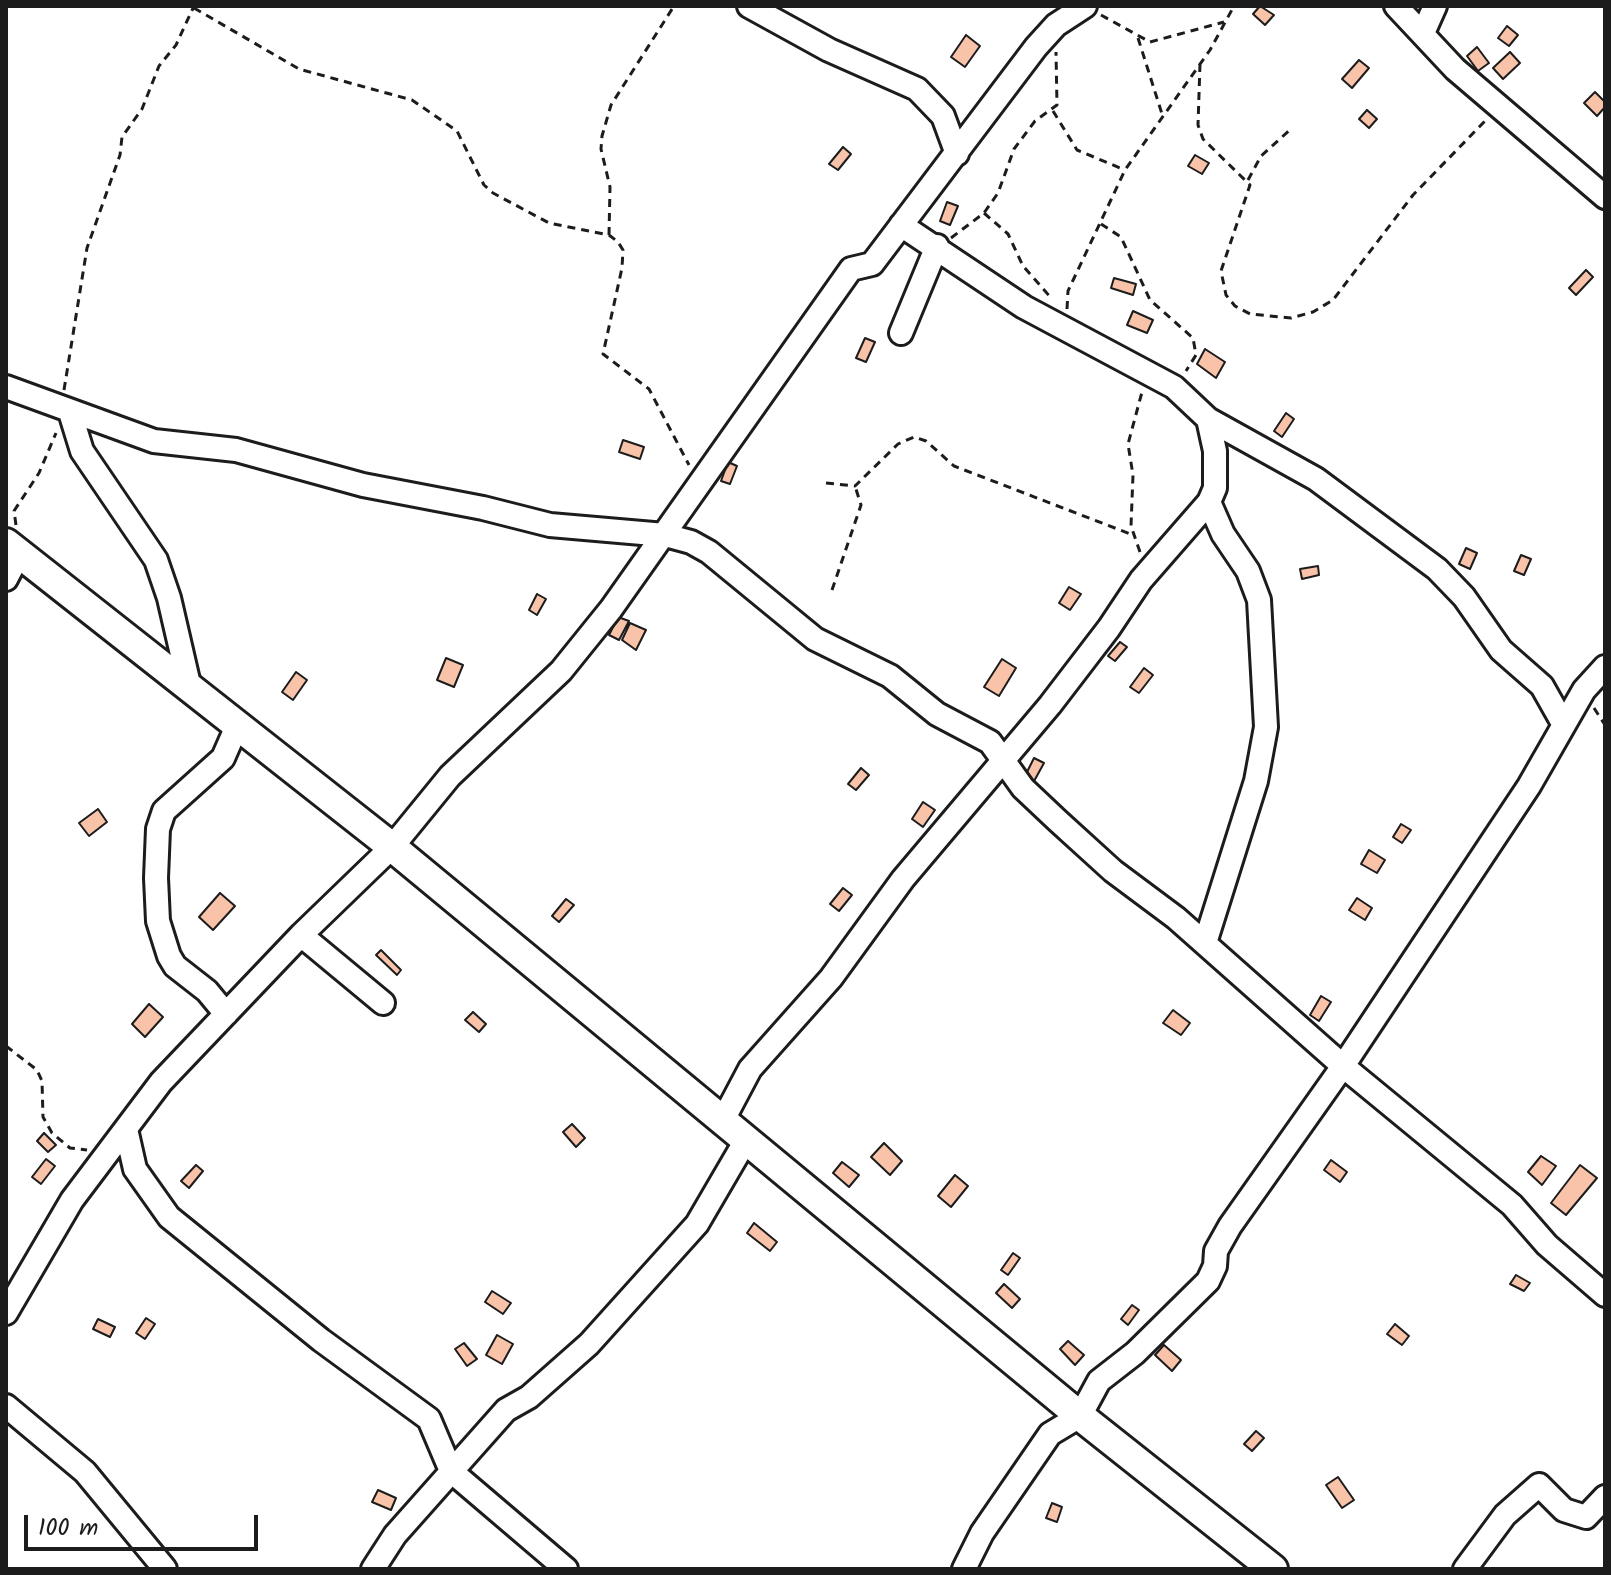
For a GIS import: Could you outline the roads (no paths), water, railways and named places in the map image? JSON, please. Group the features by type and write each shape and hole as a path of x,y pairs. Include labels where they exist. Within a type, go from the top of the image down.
{"main road":[{"path":"12,548 392,847 1080,1416 1273,1569"}],"street":[{"path":"749,6 829,50 917,89 943,116 957,154"},
{"path":"1396,6 1455,69 1605,197"},
{"path":"1423,33 1435,6"},
{"path":"6,1313 72,1200 161,1082 301,935 392,847 450,776 561,671 665,535 697,484 851,269 872,264 1056,25 1090,9"},
{"path":"901,225 937,246 1024,307 1174,387 1208,419 1316,479 1437,569 1464,597 1501,650 1542,686 1564,725"},
{"path":"901,333 937,246"},
{"path":"6,387 154,441 236,450 363,485 496,510 550,525 665,535 691,542 709,552 815,639 890,676 937,714 990,742 1023,788 1080,841 1205,943 1343,1066 1512,1205 1547,1245 1605,1295"},
{"path":"66,410 82,451 156,560 169,598 190,689"},
{"path":"723,1120 750,1069 831,978 903,879 1004,760 1109,628 1141,580 1209,502 1216,470 1208,419"},
{"path":"1205,943 1256,781 1266,727 1259,600 1248,571 1223,534 1209,502"},
{"path":"6,579 12,548"},
{"path":"964,1569 982,1533 1050,1434 1080,1416 1099,1381 1135,1353 1208,1281 1215,1266 1216,1251 1230,1226 1343,1066 1529,786 1584,690 1605,667"},
{"path":"226,1014 207,991 175,966 169,956 158,921 156,878 158,829 164,811 223,758 237,726"},
{"path":"301,935 383,1003"},
{"path":"126,1129 135,1169 169,1217 321,1340 429,1419 451,1471 566,1569"},
{"path":"373,1569 395,1535 506,1410 529,1397 589,1344 697,1224 746,1140"},
{"path":"6,1406 85,1472 165,1569"},
{"path":"1465,1569 1505,1515 1539,1485 1564,1510 1586,1517 1605,1497"}]}
